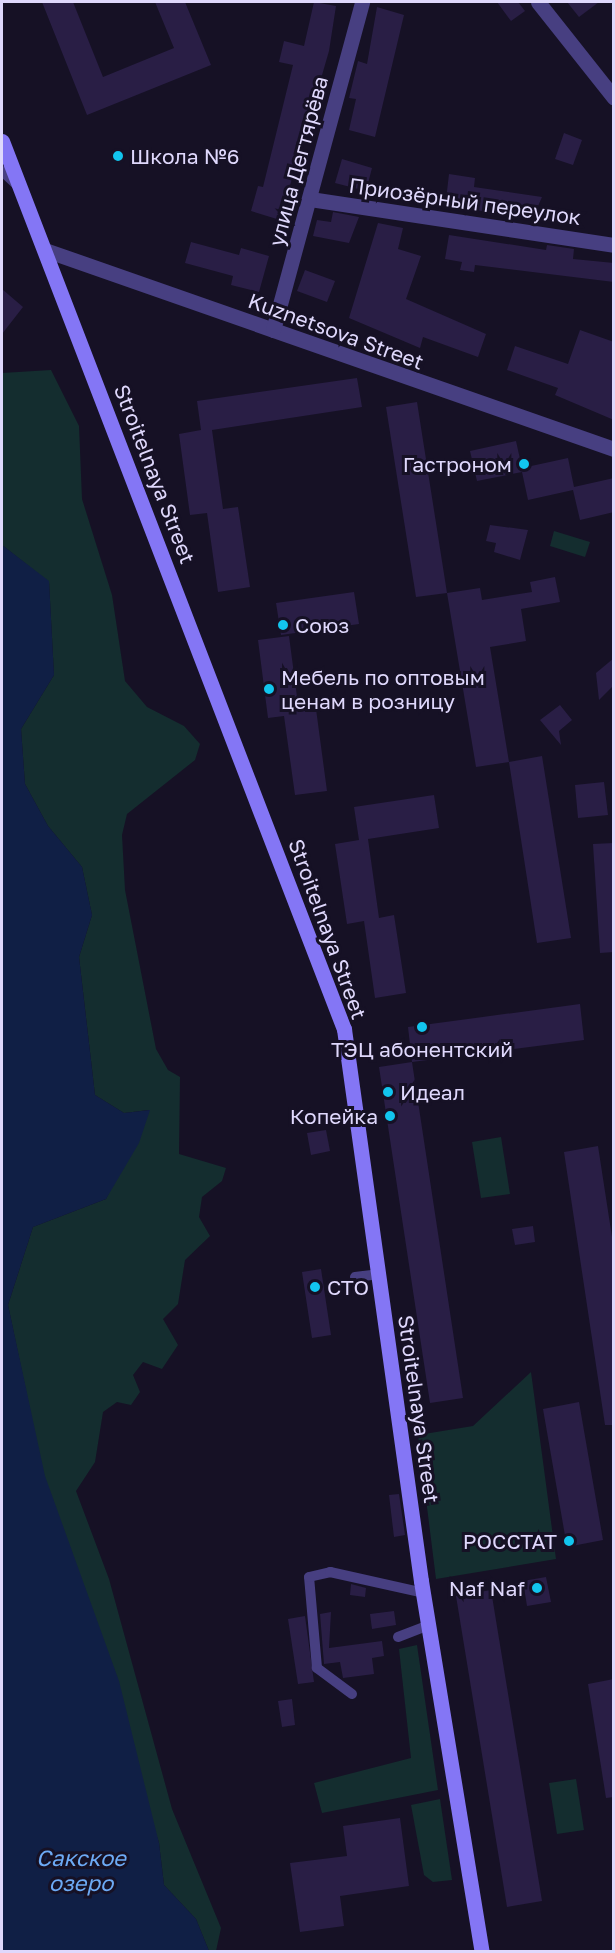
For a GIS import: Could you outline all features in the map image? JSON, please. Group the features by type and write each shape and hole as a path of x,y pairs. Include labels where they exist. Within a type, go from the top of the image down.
{"street":[{"name":"улица Дегтярёва","path":"273,330 362,2"},
{"path":"538,2 614,98"},
{"name":"Stroitelnaya Street","path":"2,141 344,1029 424,1593 482,1952"},
{"name":"Приозёрный переулок","path":"310,199 614,244"},
{"name":"Kuznetsova Street","path":"45,250 614,449"}],"lane":[{"path":"2,171 21,189"},
{"path":"355,1277 378,1274"},
{"path":"352,1694 317,1668 309,1578 330,1572 424,1593"},
{"path":"398,1637 429,1625"}],"green space":[{"path":"51,370 79,426 82,499 112,595 125,681 147,707 184,726 200,744 195,760 127,814 122,835 125,890 156,1049 168,1070 180,1077 179,1154 226,1168 222,1181 202,1197 199,1217 210,1236 185,1260 178,1304 163,1319 178,1345 162,1369 143,1362 133,1375 140,1392 131,1405 117,1402 103,1412 95,1462 76,1491 109,1579 172,1809 221,1928 216,1951 209,1951 196,1919 164,1885 159,1843 52,1501 2,1441 38,1448 8,1305 33,1227 106,1199 149,1110 124,1113 95,1095 79,957 92,915 82,867 48,826 25,784 21,729 54,675 49,582 2,545 2,373"},
{"path":"554,531 590,542 585,557 550,546"},
{"path":"501,1137 510,1194 481,1198 472,1142"},
{"path":"531,1372 556,1559 436,1579 418,1435 473,1426"},
{"path":"417,1645 438,1790 322,1813 314,1783 411,1758 399,1649"},
{"path":"576,1779 584,1830 557,1834 549,1783"},
{"path":"440,1799 452,1880 433,1882 424,1875 411,1805"}],"water":[{"name":"Сакское озеро","path":"2,545 49,581 54,675 21,729 25,784 48,826 82,867 92,915 79,957 95,1095 124,1113 150,1110 139,1143 106,1199 33,1227 8,1305 45,1476 119,1681 159,1843 164,1885 196,1919 209,1951 2,1951"}],"building":[{"path":"42,2 73,2 103,77 174,48 155,2 185,2 211,65 87,115"},
{"path":"314,2 336,6 329,51 280,220 251,211 258,186 263,187 293,65 279,62 284,41 304,46"},
{"path":"497,2 518,2 525,11 511,21"},
{"path":"567,2 599,2 579,17"},
{"path":"377,7 404,15 375,137 349,130 356,99 349,98 358,61 367,64"},
{"path":"564,133 582,140 573,165 555,159"},
{"path":"342,159 372,168 366,191 335,183"},
{"path":"449,174 475,178 474,187 542,197 532,220 454,206 454,201 446,200"},
{"path":"333,212 359,217 349,243 313,236 317,220 331,222"},
{"path":"378,223 403,228 398,249 421,256 406,299 486,334 478,357 423,337 420,348 349,318"},
{"path":"449,235 546,250 547,245 574,249 573,259 614,263 614,282 475,265 474,272 460,270 462,262 445,259"},
{"path":"191,242 239,255 241,248 269,256 259,292 231,285 233,276 185,263"},
{"path":"305,270 335,281 327,302 297,291"},
{"path":"2,289 23,307 2,334"},
{"path":"580,330 614,342 614,420 555,395 558,388 507,370 515,346 568,364"},
{"path":"357,378 362,407 212,430 223,509 238,507 250,587 218,592 207,513 190,515 179,434 201,430 197,401"},
{"path":"417,402 447,593 416,597 386,407"},
{"path":"516,441 522,468 568,458 574,487 614,478 614,512 580,520 573,490 528,500 522,472 477,481 470,451"},
{"path":"490,525 528,530 520,560 494,552 496,543 486,541"},
{"path":"555,577 560,602 521,609 526,641 490,647 509,762 476,767 447,593 480,588 482,600 532,592 530,582"},
{"path":"354,592 359,624 281,635 276,603"},
{"path":"289,636 299,712 316,709 327,791 295,795 284,716 268,718 258,640"},
{"path":"614,658 614,685 599,700 596,673"},
{"path":"560,705 572,720 559,731 561,745 540,720"},
{"path":"542,756 571,938 537,943 509,762"},
{"path":"604,782 608,815 578,818 575,785"},
{"path":"434,795 439,828 368,839 379,918 394,915 406,993 375,998 364,921 347,924 335,844 359,840 354,807"},
{"path":"614,843 614,952 600,953 593,844"},
{"path":"580,1004 584,1040 412,1062 408,1027"},
{"path":"412,1062 463,1398 430,1403 379,1067"},
{"path":"326,1130 330,1151 311,1155 307,1133"},
{"path":"598,1146 614,1250 614,1425 605,1425 564,1152"},
{"path":"533,1226 535,1242 515,1245 512,1229"},
{"path":"321,1269 331,1335 312,1338 302,1272"},
{"path":"579,1402 603,1540 567,1547 543,1409"},
{"path":"399,1494 405,1535 394,1537 389,1495"},
{"path":"546,1577 551,1602 527,1606 523,1581"},
{"path":"351,1584 366,1588 365,1597 350,1595"},
{"path":"491,1590 542,1901 507,1907 456,1596"},
{"path":"394,1611 396,1625 372,1629 370,1614"},
{"path":"331,1612 329,1648 382,1641 384,1656 372,1658 374,1674 343,1678 340,1662 324,1664 320,1614"},
{"path":"305,1616 314,1682 298,1684 288,1619"},
{"path":"614,1679 614,1797 606,1798 588,1684"},
{"path":"292,1699 295,1725 282,1727 278,1701"},
{"path":"400,1818 409,1886 340,1896 344,1926 300,1932 290,1863 347,1856 343,1826"}],"place":[{"name":"Школа №6","path":"118,156"},
{"name":"Гастроном","path":"524,464"},
{"name":"Союз","path":"283,625"},
{"name":"Мебель по оптовым ценам в розницу","path":"269,689"},
{"name":"ТЭЦ абонентский","path":"422,1027"},
{"name":"Идеал","path":"388,1092"},
{"name":"Копейка","path":"390,1116"},
{"name":"СТО","path":"315,1287"},
{"name":"РОССТАТ","path":"569,1541"},
{"name":"Naf Naf","path":"537,1588"}]}
